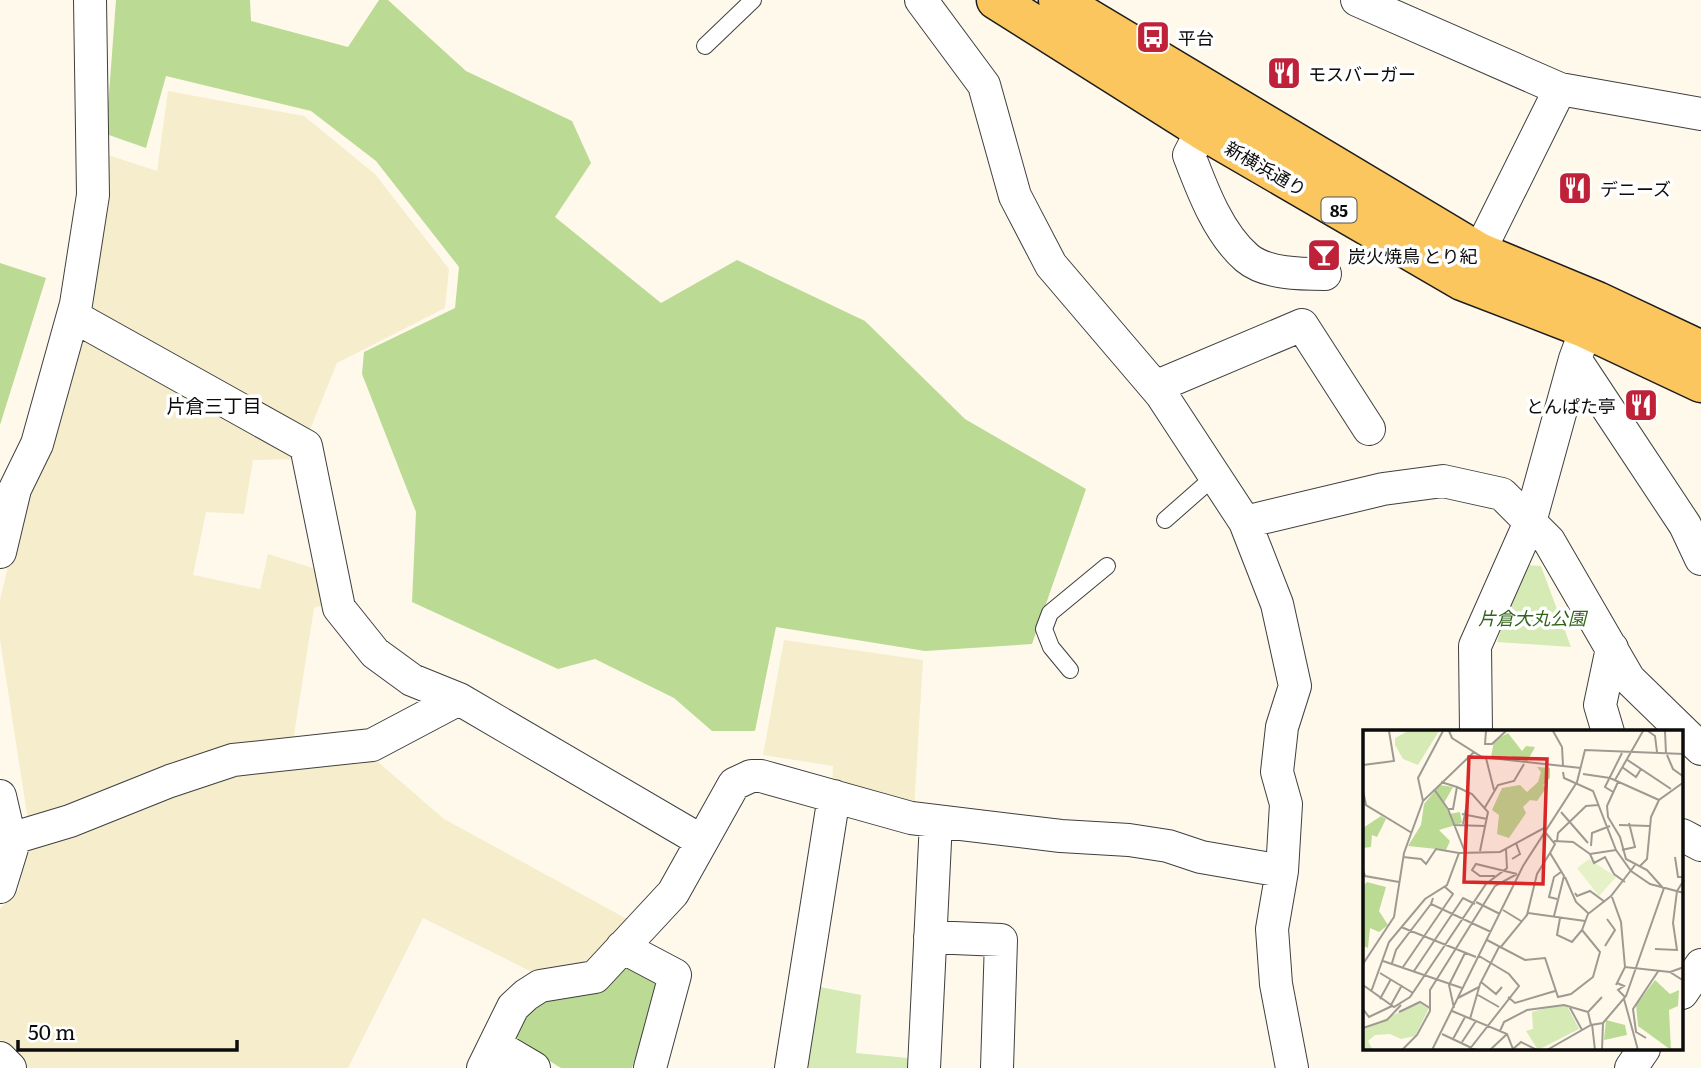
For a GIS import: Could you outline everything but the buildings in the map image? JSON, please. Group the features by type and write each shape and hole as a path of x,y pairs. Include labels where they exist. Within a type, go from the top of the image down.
{"main road":[{"name":"新横浜通り","path":"996,0 1202,131 1462,281 1585,329 1701,383"},
{"name":"新横浜通り","path":"1058,0 1479,252 1585,329 1701,350"}],"street":[{"path":"0,552 15,489 37,444 73,316 93,195 90,0"},
{"path":"921,0 984,85 1015,196 1051,265 1154,387 1215,476 1245,522 1277,604 1295,686 1282,727 1277,772 1286,804 1282,871 1272,929 1276,984 1292,1068"},
{"path":"1357,0 1560,89 1701,114"},
{"path":"1479,252 1560,89"},
{"path":"1202,131 1189,155 1209,209 1248,259 1289,274 1325,274"},
{"path":"73,316 306,446 339,608 375,653 412,680 459,699 700,840"},
{"path":"1154,387 1302,325 1369,429"},
{"path":"1476,730 1475,646 1530,522 1585,329"},
{"path":"1585,329 1701,559"},
{"path":"1245,522 1383,489 1443,481 1502,494 1549,541 1629,679 1681,730"},
{"path":"1607,730 1600,705 1612,648"},
{"path":"10,839 70,821 170,781 233,760 372,745 459,699"},
{"path":"1684,732 1701,749"},
{"path":"534,1068 489,1056 513,1007 540,986 595,977 673,893 700,840 734,784 751,776 761,776 911,818 1061,836 1129,840 1168,846 1201,857 1282,871"},
{"path":"0,796 12,848 0,887"},
{"path":"791,1068 834,796"},
{"path":"924,1068 936,821"},
{"path":"1684,836 1701,845"},
{"path":"930,937 1001,940 997,1068"},
{"path":"622,947 675,975 650,1068"},
{"path":"1684,990 1701,965"},
{"path":"1631,1068 1643,1050"},
{"path":"0,1058 10,1068"}],"lane":[{"path":"705,46 754,0"},
{"path":"1164,520 1215,476"},
{"path":"1070,670 1051,646 1044,629 1050,613 1107,566"}],"shaded area":[{"path":"168,91 304,116 375,174 449,269 445,308 337,363 298,459 253,460 244,514 206,512 193,575 260,589 268,554 319,570 326,604 314,608 290,760 370,755 444,819 638,925 592,965 538,975 423,918 348,1068 27,1068 0,1039 0,909 19,889 28,820 0,640 0,600 105,154 157,171"},
{"path":"784,640 923,660 914,809 832,788 833,766 763,755"}],"green space":[{"path":"116,0 250,0 251,21 348,47 379,0 388,0 466,71 572,121 591,163 555,217 661,303 737,260 865,321 965,419 1086,489 1032,644 925,651 776,627 755,731 712,731 674,698 595,659 558,669 412,602 416,512 362,374 364,352 455,308 459,267 376,161 311,111 166,76 146,148 106,134"},
{"path":"0,263 46,278 0,425"},
{"name":"片倉大丸公園","path":"1522,565 1541,566 1571,647 1497,642"},
{"path":"627,958 663,975 632,1068 561,1068 509,1036 521,1008"},
{"path":"815,986 861,995 856,1053 908,1058 908,1068 801,1068"}],"place":[{"name":"平台","path":"1153,37"},
{"name":"モスバーガー","path":"1284,73"},
{"name":"デニーズ","path":"1575,188"},
{"name":"炭火焼鳥 とり紀","path":"1324,255"},
{"name":"とんぱた亭","path":"1641,405"}],"district":[{"name":"片倉三丁目","path":"214,405"}]}
